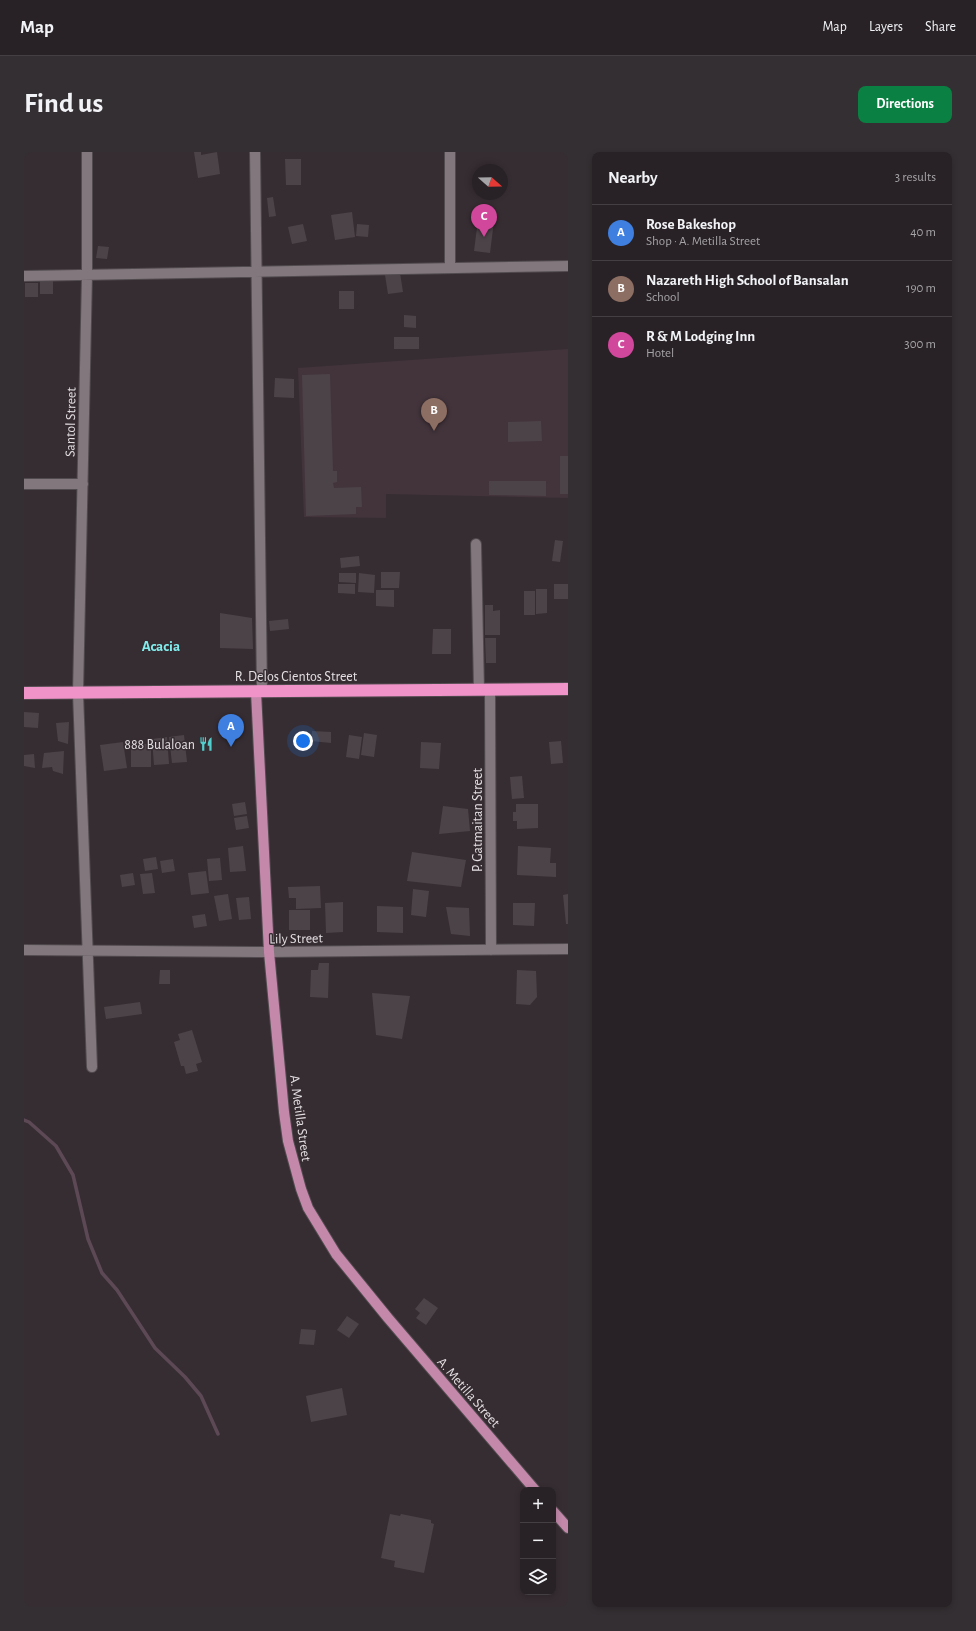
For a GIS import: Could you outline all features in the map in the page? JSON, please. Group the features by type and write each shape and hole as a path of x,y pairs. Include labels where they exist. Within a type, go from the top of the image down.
{"highway":[{"name":"R. Delos Cientos Street","path":"24,693 568,689"}],"main road":[{"name":"A. Metilla Street","path":"259,692 269,952 288,1142 294,1166 308,1208 336,1254 388,1318 532,1487"},
{"path":"556,1514 568,1528"}],"street":[{"name":"Santol Street","path":"87,152 87,275 78,693 92,1067"},
{"path":"256,152 259,692"},
{"path":"450,152 450,267"},
{"path":"24,276 568,266"},
{"path":"24,484 83,484"},
{"name":"P. Gatmaitan Street","path":"476,544 485,690 491,950"},
{"name":"Lily Street","path":"24,950 269,952 568,949"}],"shaded area":[{"path":"568,349 568,498 386,494 386,518 304,517 298,368"}],"building":[{"path":"194,152 201,152 201,155 217,152 220,174 198,178"},
{"path":"285,159 301,159 301,185 286,185"},
{"path":"273,197 276,216 269,217 267,198"},
{"path":"352,212 355,237 335,240 331,215"},
{"path":"478,220 494,221 490,253 474,251"},
{"path":"303,224 307,241 292,244 288,227"},
{"path":"357,224 369,225 368,237 356,236"},
{"path":"98,246 109,247 107,259 96,258"},
{"path":"400,273 403,292 388,294 385,275"},
{"path":"40,281 53,281 53,294 40,294"},
{"path":"25,283 38,283 38,297 25,297"},
{"path":"339,291 354,291 354,309 339,309"},
{"path":"404,315 416,316 416,328 404,327"},
{"path":"394,337 419,337 419,349 394,349"},
{"path":"330,374 333,471 337,471 337,482 333,483 334,488 361,487 362,507 356,507 356,514 306,516 302,375"},
{"path":"275,378 294,379 294,398 274,397"},
{"path":"541,421 542,441 508,442 508,422"},
{"path":"560,456 568,456 568,494 560,494"},
{"path":"489,481 546,481 546,496 489,495"},
{"path":"555,540 563,541 560,562 552,561"},
{"path":"359,556 360,566 341,568 340,558"},
{"path":"381,572 400,572 399,588 381,588"},
{"path":"339,573 356,573 356,583 339,582"},
{"path":"359,573 375,575 374,593 358,592"},
{"path":"338,584 355,584 355,594 338,593"},
{"path":"554,584 568,584 568,599 554,599"},
{"path":"536,589 547,589 547,613 536,614"},
{"path":"376,590 394,590 394,607 376,606"},
{"path":"524,591 535,591 535,615 524,615"},
{"path":"485,605 493,605 493,611 500,610 500,635 485,635"},
{"path":"220,613 252,618 253,649 220,648"},
{"path":"288,619 289,629 270,631 269,621"},
{"path":"433,629 451,629 451,654 432,654"},
{"path":"485,638 496,638 496,663 486,663"},
{"path":"24,712 39,713 38,728 24,727"},
{"path":"69,722 68,744 58,741 56,723"},
{"path":"312,731 331,732 331,743 311,741"},
{"path":"364,733 377,735 374,757 361,755"},
{"path":"184,735 187,762 172,763 169,737"},
{"path":"349,735 362,737 359,759 346,757"},
{"path":"167,737 169,764 154,765 152,739"},
{"path":"561,741 563,763 551,764 549,742"},
{"path":"123,742 127,768 104,771 100,745"},
{"path":"421,742 441,743 439,769 420,768"},
{"path":"131,744 151,744 151,767 131,767"},
{"path":"64,751 63,774 53,771 52,767 42,768 44,753"},
{"path":"34,754 35,768 24,766 24,755"},
{"path":"522,776 524,798 512,799 510,777"},
{"path":"245,802 247,814 234,816 232,804"},
{"path":"516,804 538,804 538,828 517,829 517,821 513,821 513,812 516,812"},
{"path":"443,806 468,809 470,831 439,834"},
{"path":"247,816 249,828 236,830 234,818"},
{"path":"243,846 246,871 230,872 228,848"},
{"path":"518,846 551,848 550,863 556,863 556,877 517,875"},
{"path":"412,852 466,860 461,887 407,881"},
{"path":"156,857 158,869 145,871 143,859"},
{"path":"220,858 222,880 209,881 207,859"},
{"path":"173,859 175,871 162,873 160,861"},
{"path":"206,871 209,893 191,895 188,873"},
{"path":"133,873 135,885 122,887 120,875"},
{"path":"152,873 155,893 143,894 140,874"},
{"path":"320,886 321,908 296,909 296,898 289,898 288,887"},
{"path":"413,889 429,891 426,917 411,915"},
{"path":"228,894 232,919 219,921 214,896"},
{"path":"568,894 568,924 566,924 563,895"},
{"path":"249,897 251,919 239,920 236,898"},
{"path":"343,902 343,932 326,933 325,903"},
{"path":"513,903 535,903 534,926 513,925"},
{"path":"377,906 403,907 403,933 377,932"},
{"path":"446,907 469,908 470,936 451,934"},
{"path":"289,910 310,910 310,930 289,930"},
{"path":"205,914 207,926 194,928 192,916"},
{"path":"319,963 329,963 328,998 310,997 311,970 318,970"},
{"path":"160,970 170,970 170,984 159,984"},
{"path":"517,970 536,971 537,997 530,1005 516,1004"},
{"path":"372,993 410,996 402,1039 376,1035"},
{"path":"140,1002 142,1014 106,1019 104,1007"},
{"path":"192,1030 202,1062 196,1064 198,1071 186,1074 184,1066 181,1066 174,1042 180,1040 178,1034"},
{"path":"424,1298 438,1308 426,1325 416,1318 420,1313 415,1309"},
{"path":"347,1316 359,1324 349,1338 337,1330"},
{"path":"301,1329 316,1330 314,1345 299,1344"},
{"path":"342,1388 347,1415 311,1422 306,1396"},
{"path":"390,1514 400,1516 401,1514 431,1520 431,1523 434,1524 424,1573 394,1567 395,1561 381,1558"}],"waterway":[{"path":"24,1120 29,1122 56,1146 73,1175 88,1239 102,1273 117,1290 155,1348 185,1377 201,1396 218,1434"}],"place":[{"name":"R & M Lodging Inn","path":"484,237"},
{"name":"Nazareth High School of Bansalan","path":"434,431"},
{"name":"888 Bulaloan","path":"206,744"},
{"name":"Rose Bakeshop","path":"231,747"}],"district":[{"name":"Acacia","path":"161,646"}]}
